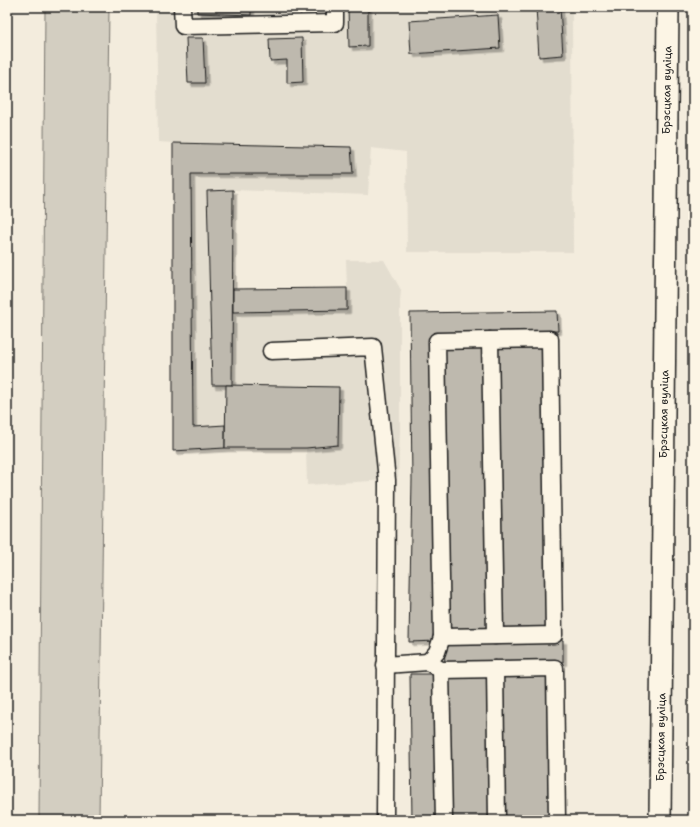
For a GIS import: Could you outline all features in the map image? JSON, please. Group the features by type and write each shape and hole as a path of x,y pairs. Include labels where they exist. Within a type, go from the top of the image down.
{"main road":[{"name":"Брэсцкая вуліца","path":"660,820 668,7"}],"lane":[{"path":"182,7 183,26 335,23 335,7"},
{"path":"442,637 554,635 550,339 437,341 442,637 437,652 435,666 444,820"},
{"path":"490,340 495,636"},
{"path":"271,351 373,347 387,480 385,820"},
{"path":"385,665 495,669 555,668 557,820"},
{"path":"495,669 497,820"}],"shaded area":[{"path":"45,7 109,7 99,820 39,820"},
{"path":"156,7 572,7 573,252 407,252 406,152 371,148 368,195 233,190 233,289 347,288 346,260 384,260 401,290 400,431 398,477 387,480 307,485 306,448 225,448 173,451 173,143 158,142"}],"building":[{"path":"197,7 251,7 251,15 197,13"},
{"path":"348,7 368,7 368,46 349,47"},
{"path":"536,7 560,7 563,55 539,57"},
{"path":"498,15 500,48 411,54 409,21"},
{"path":"186,38 203,38 205,83 188,83"},
{"path":"302,38 303,82 287,83 287,60 270,61 269,39"},
{"path":"173,143 351,147 353,174 191,174 193,427 225,425 225,448 173,451"},
{"path":"233,190 232,385 212,385 207,191"},
{"path":"347,288 347,310 233,312 233,289"},
{"path":"557,311 558,331 433,333 437,641 409,642 412,480 410,313"},
{"path":"487,344 491,631 447,632 442,345"},
{"path":"542,344 546,630 502,631 498,345"},
{"path":"226,385 339,387 338,445 306,448 225,448"},
{"path":"563,640 563,662 445,665 444,642"},
{"path":"547,672 549,820 504,820 502,673"},
{"path":"410,674 434,674 437,820 412,820"},
{"path":"490,674 492,820 448,820 446,675"}]}
